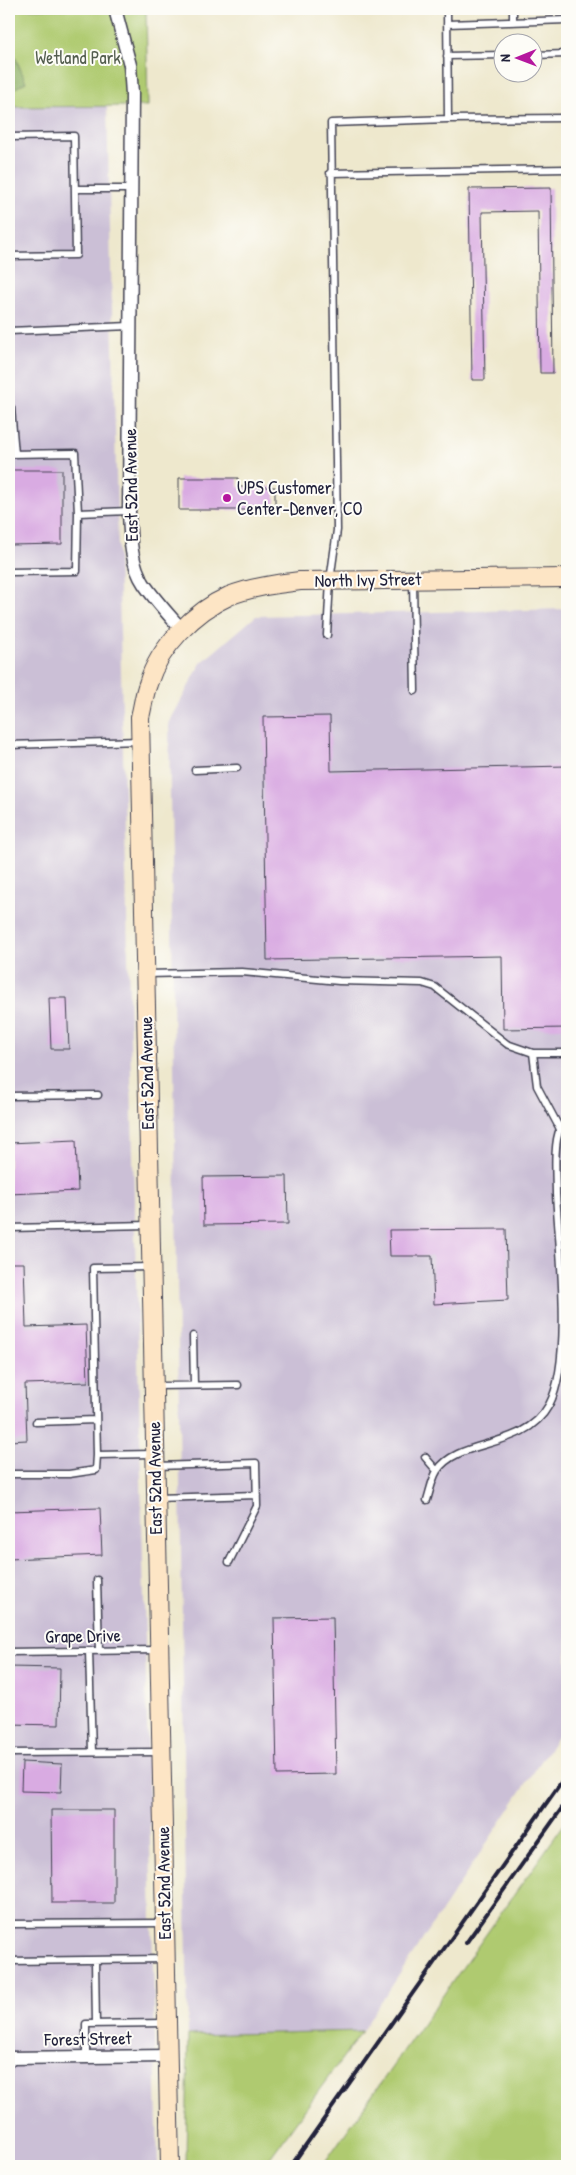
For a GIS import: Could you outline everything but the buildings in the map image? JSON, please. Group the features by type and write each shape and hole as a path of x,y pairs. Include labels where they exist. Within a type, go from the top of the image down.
{"street":[{"name":"East 52nd Avenue","path":"115,9 130,65 132,94 128,511 131,547 136,567 143,583 182,630 162,655 148,682 140,717 170,2166"},
{"name":"North Ivy Street","path":"182,630 206,610 228,596 263,586 300,581 567,578"},
{"name":"Forest Street","path":"9,2058 167,2056"}],"lane":[{"path":"447,9 448,119"},
{"path":"513,9 513,22"},
{"path":"447,24 567,20"},
{"path":"544,54 567,54"},
{"path":"447,56 494,55"},
{"path":"328,635 330,581 337,530 330,123 448,119 567,118"},
{"path":"9,137 74,136 76,255 9,256"},
{"path":"330,173 567,169"},
{"path":"75,189 132,189"},
{"path":"9,331 130,326"},
{"path":"9,408 11,408 12,454 76,453 78,513 77,571 9,572"},
{"path":"78,513 128,511"},
{"path":"413,580 415,691"},
{"path":"9,745 141,741"},
{"path":"195,770 237,768"},
{"path":"146,974 242,972 339,981 422,983 435,987 507,1044 533,1053 567,1053"},
{"path":"533,1053 537,1086 560,1129"},
{"path":"9,1096 98,1095"},
{"path":"427,1500 437,1471 452,1457 512,1437 534,1424 549,1406 560,1378 562,1336 561,1278 555,1164 560,1129 567,1121"},
{"path":"9,1228 150,1225"},
{"path":"9,1474 69,1474 96,1470 94,1268 151,1267"},
{"path":"193,1336 194,1385"},
{"path":"153,1386 238,1385"},
{"path":"36,1422 96,1420"},
{"path":"97,1455 155,1460 256,1462 257,1506 229,1562"},
{"path":"425,1457 437,1471"},
{"path":"155,1498 256,1495"},
{"path":"97,1580 99,1651"},
{"name":"Grape Drive","path":"9,1652 159,1650"},
{"path":"90,1651 92,1752"},
{"path":"9,1753 161,1752"},
{"path":"9,1924 164,1923"},
{"path":"9,1961 165,1959"},
{"path":"95,1960 96,2024"},
{"path":"86,2057 86,2024 166,2024"}],"shaded area":[{"path":"107,106 158,2166 9,2166 9,107"},
{"path":"567,609 567,1722 362,2031 188,2035 169,723 201,663 256,616"}],"green space":[{"name":"Wetland Park","path":"9,9 146,9 148,106 9,107"},
{"path":"9,50 14,54 26,82 14,89 9,83"},
{"path":"567,1820 567,2166 322,2166"},
{"path":"362,2031 264,2166 186,2166 188,2035"}],"railway":[{"path":"291,2166 567,1774"},
{"path":"466,1943 567,1801"}],"place":[{"name":"UPS Customer Center-Denver, CO","path":"227,498"}]}
